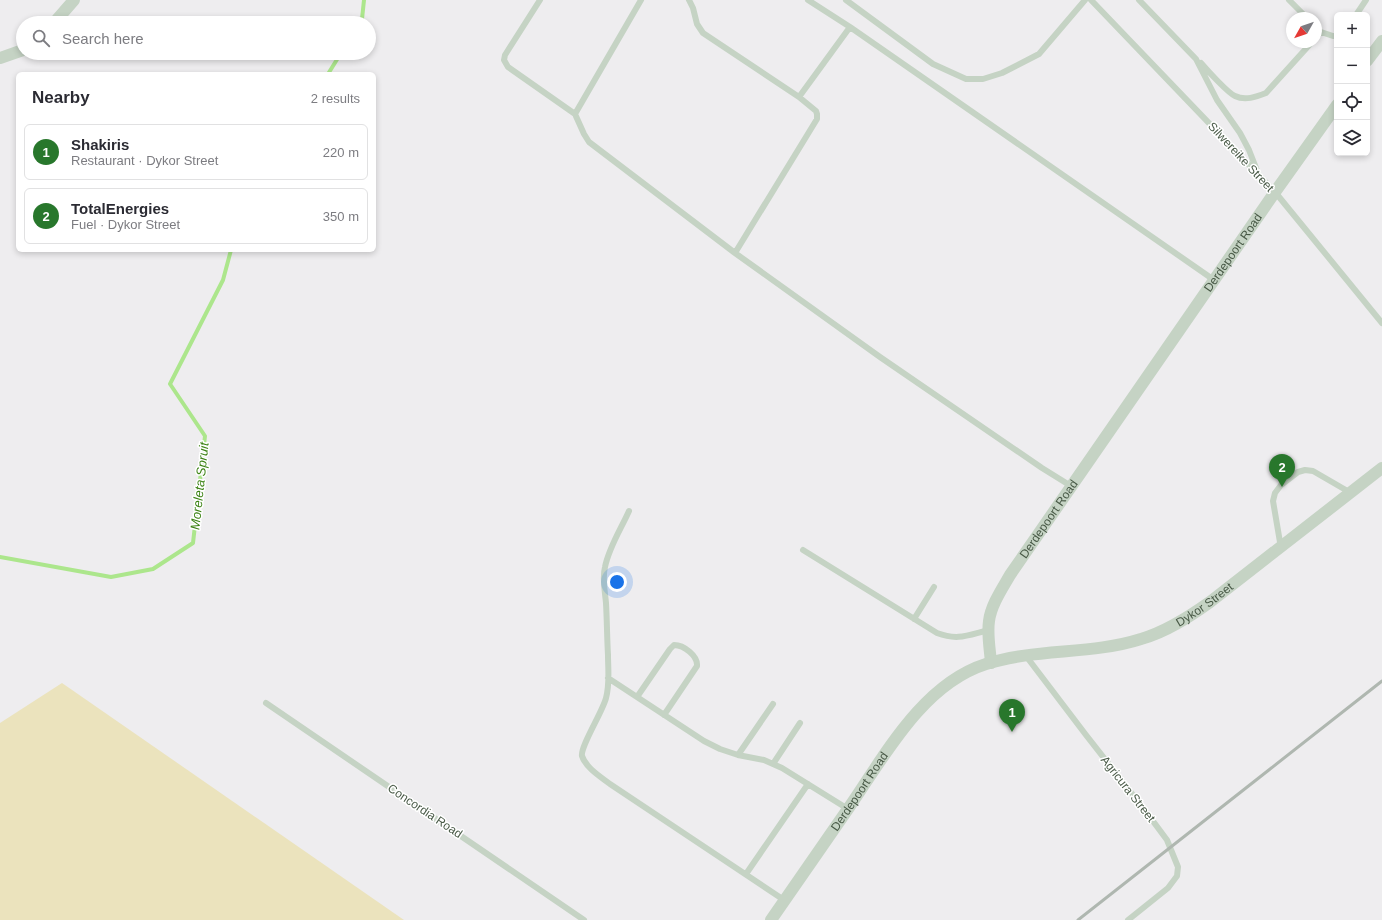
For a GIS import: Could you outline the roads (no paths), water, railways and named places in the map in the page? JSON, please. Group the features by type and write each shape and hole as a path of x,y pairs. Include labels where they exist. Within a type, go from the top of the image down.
{"street":[{"path":"60,16 74,0"},
{"path":"1370,57 1382,41"},
{"path":"0,58 16,53"},
{"name":"Derdepoort Road","path":"771,920 906,726 923,706 942,688 964,674 991,663 989,630 990,619 995,603 1010,575 1334,109"},
{"name":"Dykor Street","path":"991,663 1026,656 1117,645 1155,635 1193,614 1281,548 1382,468"}],"lane":[{"path":"540,0 505,54 504,60 508,67 576,114 589,142 735,253 880,357 1042,468 1072,486"},
{"path":"576,114 641,0"},
{"path":"690,0 697,24 703,33 799,97 818,114 817,119 735,253"},
{"path":"808,0 850,27 1214,280"},
{"path":"846,0 933,64 966,80 983,79 1002,73 1039,54 1085,0"},
{"name":"Silwereike Street","path":"1091,0 1275,192 1382,323"},
{"path":"1139,0 1234,96 1246,98 1257,97 1266,93 1307,48"},
{"path":"1289,0 1301,12"},
{"path":"1358,12 1366,0"},
{"path":"799,97 850,27"},
{"path":"1322,32 1334,36"},
{"path":"1196,59 1217,100 1240,133 1260,177"},
{"path":"1281,548 1273,500 1275,493 1281,485 1298,472 1306,470 1313,471 1351,493"},
{"path":"629,511 609,552 604,568 608,678 606,698 582,752 582,757 594,771 610,784 784,900"},
{"path":"802,550 937,633 948,637 960,638 989,630"},
{"path":"914,619 934,587"},
{"path":"637,697 670,649 674,645 680,645 694,655 698,661 697,666 664,715"},
{"name":"Agricura Street","path":"1026,656 1167,840 1178,867 1177,876 1168,888 1128,920"},
{"path":"608,678 704,741 720,749 738,755 764,760 782,768 848,809"},
{"name":"Concordia Road","path":"266,703 584,920"},
{"path":"738,755 773,704"},
{"path":"773,764 800,723"},
{"path":"746,874 808,784"}],"waterway":[{"name":"Moreleta Spruit","path":"362,16 364,0"},
{"name":"Moreleta Spruit","path":"329,72 337,60"},
{"name":"Moreleta Spruit","path":"0,557 111,577 153,569 193,543 205,436 170,384 223,280 230,252"}],"railway":[{"path":"1078,920 1382,681"}],"place":[{"name":"TotalEnergies","path":"1282,487"},
{"name":"Shakiris","path":"1012,732"}]}
